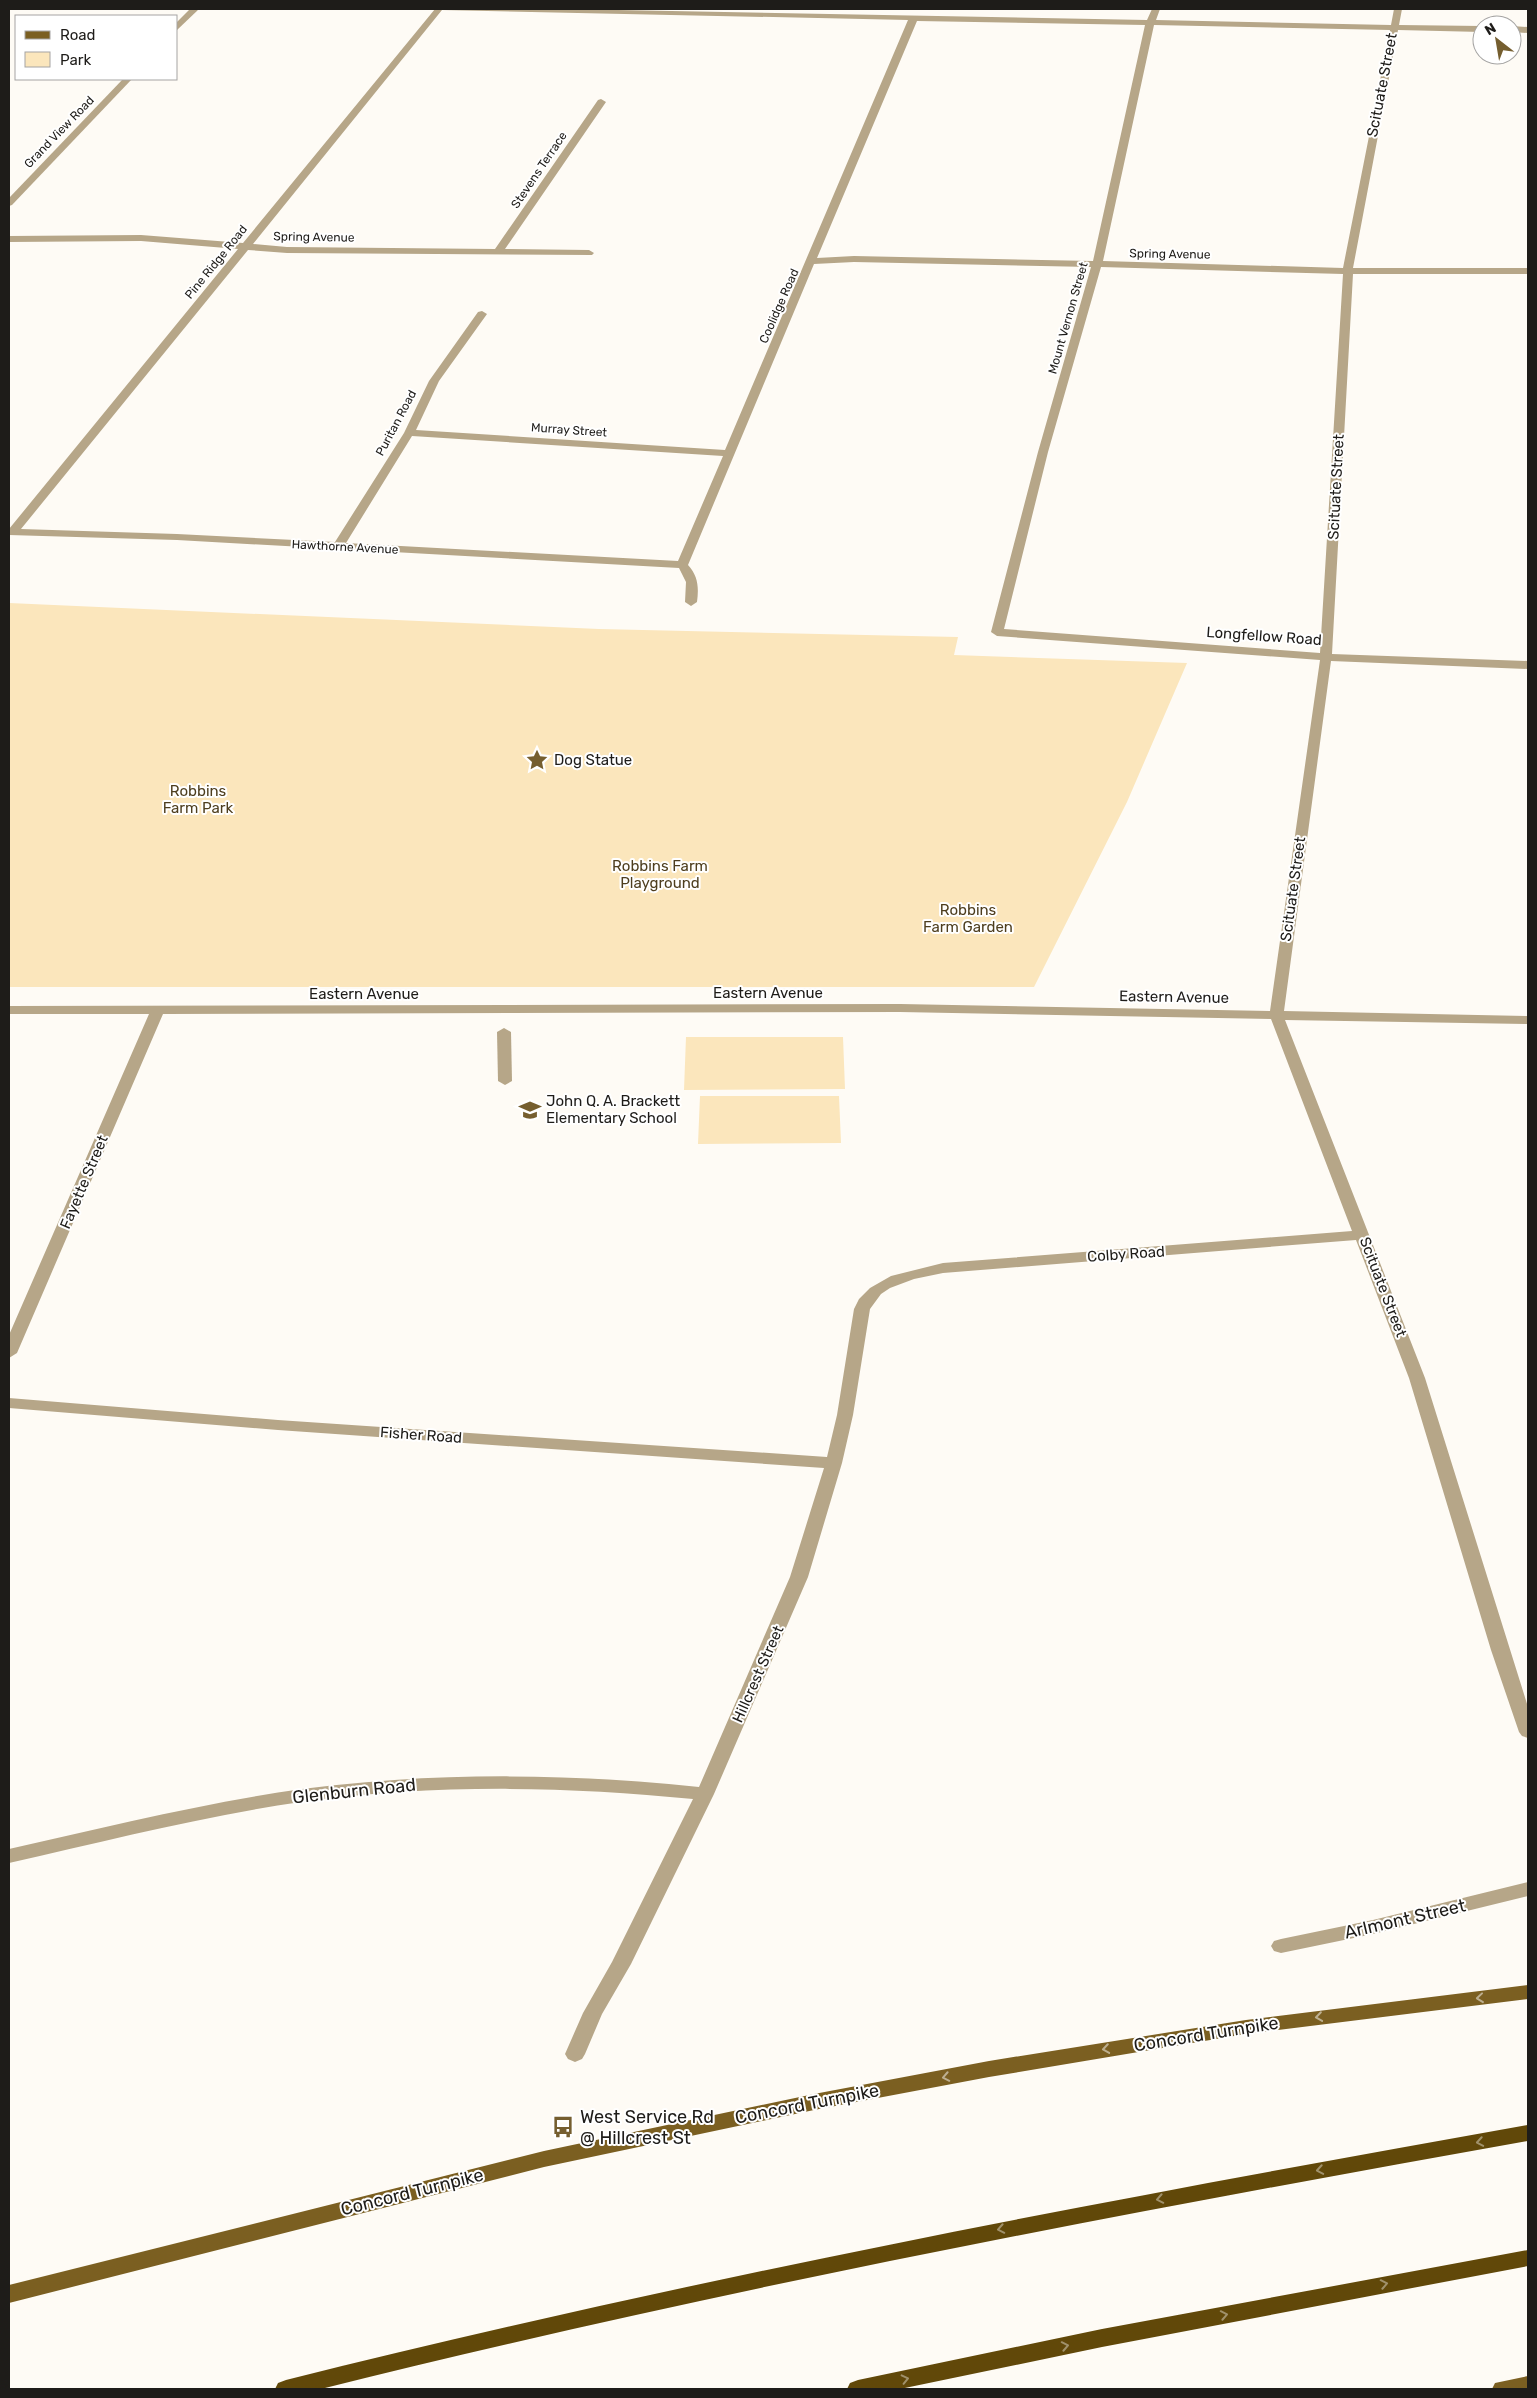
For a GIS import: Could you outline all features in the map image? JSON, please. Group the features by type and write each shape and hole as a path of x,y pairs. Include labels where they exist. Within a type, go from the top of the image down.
{"highway":[{"path":"286,2389 508,2335 886,2252 1238,2184 1528,2133"},
{"path":"858,2389 1102,2338 1528,2258"}],"main road":[{"name":"Concord Turnpike","path":"9,2294 535,2161 805,2104 990,2068 1246,2027 1528,1992"},
{"path":"1503,2389 1528,2385"}],"street":[{"path":"178,26 195,9"},
{"name":"Pine Ridge Road","path":"11,532 439,9"},
{"path":"446,9 704,11 913,19 1472,29"},
{"name":"Mount Vernon Street","path":"998,632 1043,452 1097,264 1150,24 1156,9"},
{"name":"Scituate Street","path":"1398,9 1348,269 1326,657 1276,1015 1417,1378 1500,1650 1528,1732"},
{"name":"Coolidge Road","path":"682,564 727,453 812,262 913,19"},
{"name":"Grand View Road","path":"9,203 127,80"},
{"name":"Stevens Terrace","path":"499,251 600,102"},
{"name":"Spring Avenue","path":"9,238 141,238 287,250 499,251 589,254"},
{"name":"Spring Avenue","path":"812,262 854,259 1310,271 1348,269 1528,271"},
{"name":"Puritan Road","path":"338,547 409,433 434,381 482,314"},
{"name":"Murray Street","path":"409,433 727,453"},
{"name":"Hawthorne Avenue","path":"11,532 167,537 682,564"},
{"path":"682,564 688,571 693,584 691,602"},
{"name":"Longfellow Road","path":"998,632 1326,657 1528,664"},
{"name":"Eastern Avenue","path":"9,1010 900,1008 1528,1020"},
{"name":"Fayette Street","path":"9,1353 157,1011"},
{"path":"504,1032 505,1081"},
{"name":"Colby Road","path":"890,1283 915,1274 942,1268 1363,1235"},
{"name":"Hillcrest Street","path":"575,2054 593,2013 621,1964 705,1794 796,1586 834,1463 845,1416 862,1309 873,1293 890,1283"},
{"name":"Fisher Road","path":"9,1404 278,1425 834,1463"},
{"name":"Glenburn Road","path":"9,1856 260,1802 381,1787 464,1782 547,1782 705,1794"},
{"name":"Arlmont Street","path":"1281,1946 1374,1927 1528,1889"}],"green space":[{"name":"Robbins Farm Park","path":"9,603 599,629 958,637 954,655 1187,663 1127,802 1034,987 9,987"},
{"path":"686,1037 843,1037 845,1089 684,1090"},
{"path":"700,1096 839,1096 841,1143 698,1144"}],"place":[{"name":"Dog Statue","path":"537,760"},
{"name":"John Q. A. Brackett Elementary School","path":"530,1110"},
{"name":"West Service Rd @ Hillcrest St","path":"563,2127"}],"park label":[{"name":"Robbins Farm Playground","path":"660,874"},
{"name":"Robbins Farm Garden","path":"968,918"}]}
